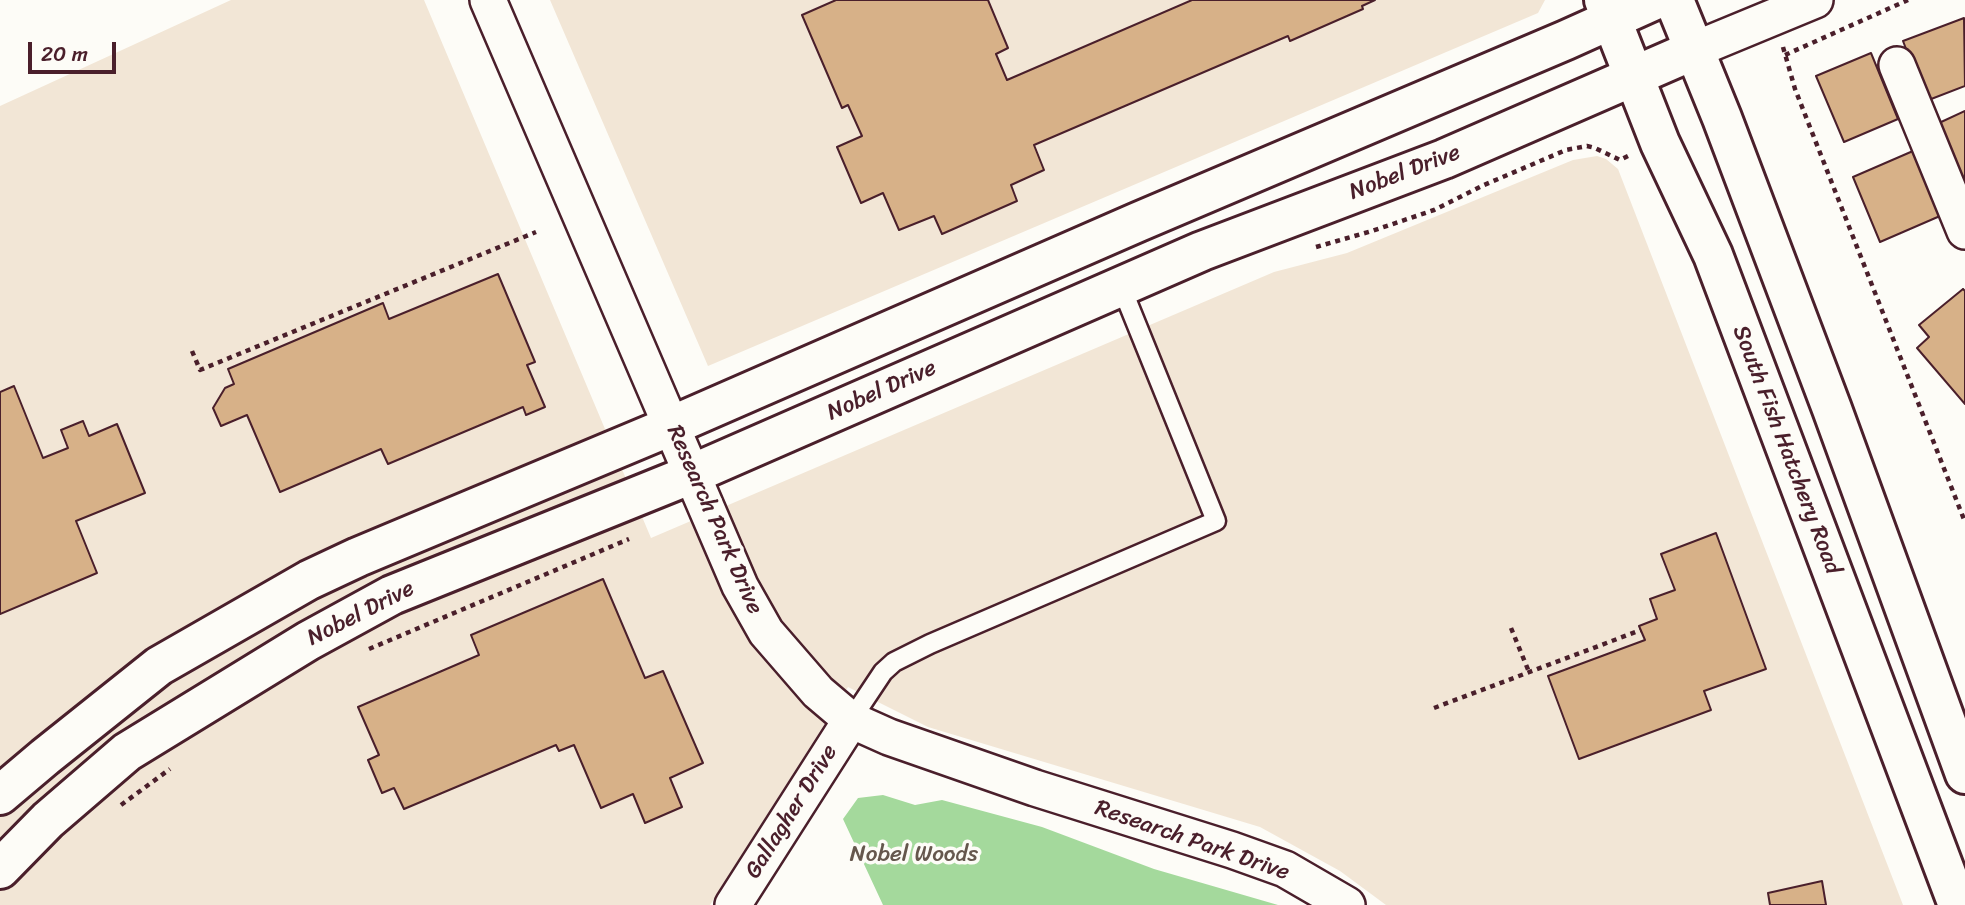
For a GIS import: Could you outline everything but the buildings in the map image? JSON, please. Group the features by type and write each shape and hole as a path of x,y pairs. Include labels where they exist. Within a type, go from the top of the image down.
{"street":[{"name":"Research Park Drive","path":"488,0 740,586 766,632 818,692 851,720 889,737 1023,784 1285,869 1347,905"},
{"path":"0,795 159,666 309,580 1566,40 1607,10 1655,0"},
{"path":"1674,0 1722,118 1837,422 1965,774"},
{"name":"Nobel Drive","path":"0,869 48,820 127,752 308,641 392,595 692,474 1202,251 1444,159 1634,75 1815,0"},
{"name":"South Fish Hatchery Road","path":"1607,10 1660,143 1713,255 1958,905"},
{"path":"1897,65 1965,231"},
{"name":"Gallagher Drive","path":"733,905 851,720"}],"lane":[{"path":"851,720 883,672 894,662 1216,521 1121,286"}],"path":[{"path":"1909,0 1785,55 1795,89 1965,522"},
{"path":"1311,248 1372,231 1434,209 1566,150 1587,146 1620,160 1628,156"},
{"path":"192,351 200,370 536,232"},
{"path":"362,653 637,536"},
{"path":"1511,628 1529,672"},
{"path":"1434,708 1641,630"},
{"path":"118,808 175,765"}],"shaded area":[{"path":"231,0 424,0 651,538 1274,272 1347,253 1573,160 1597,156 1606,159 1618,169 1903,905 1386,905 1340,871 1260,827 928,727 848,687 710,905 0,905 0,106"},
{"path":"550,0 1545,0 1538,13 708,366"}],"green space":[{"name":"Nobel Woods","path":"883,795 915,805 942,800 1042,827 1154,869 1278,905 883,905 843,819 858,798"}]}
